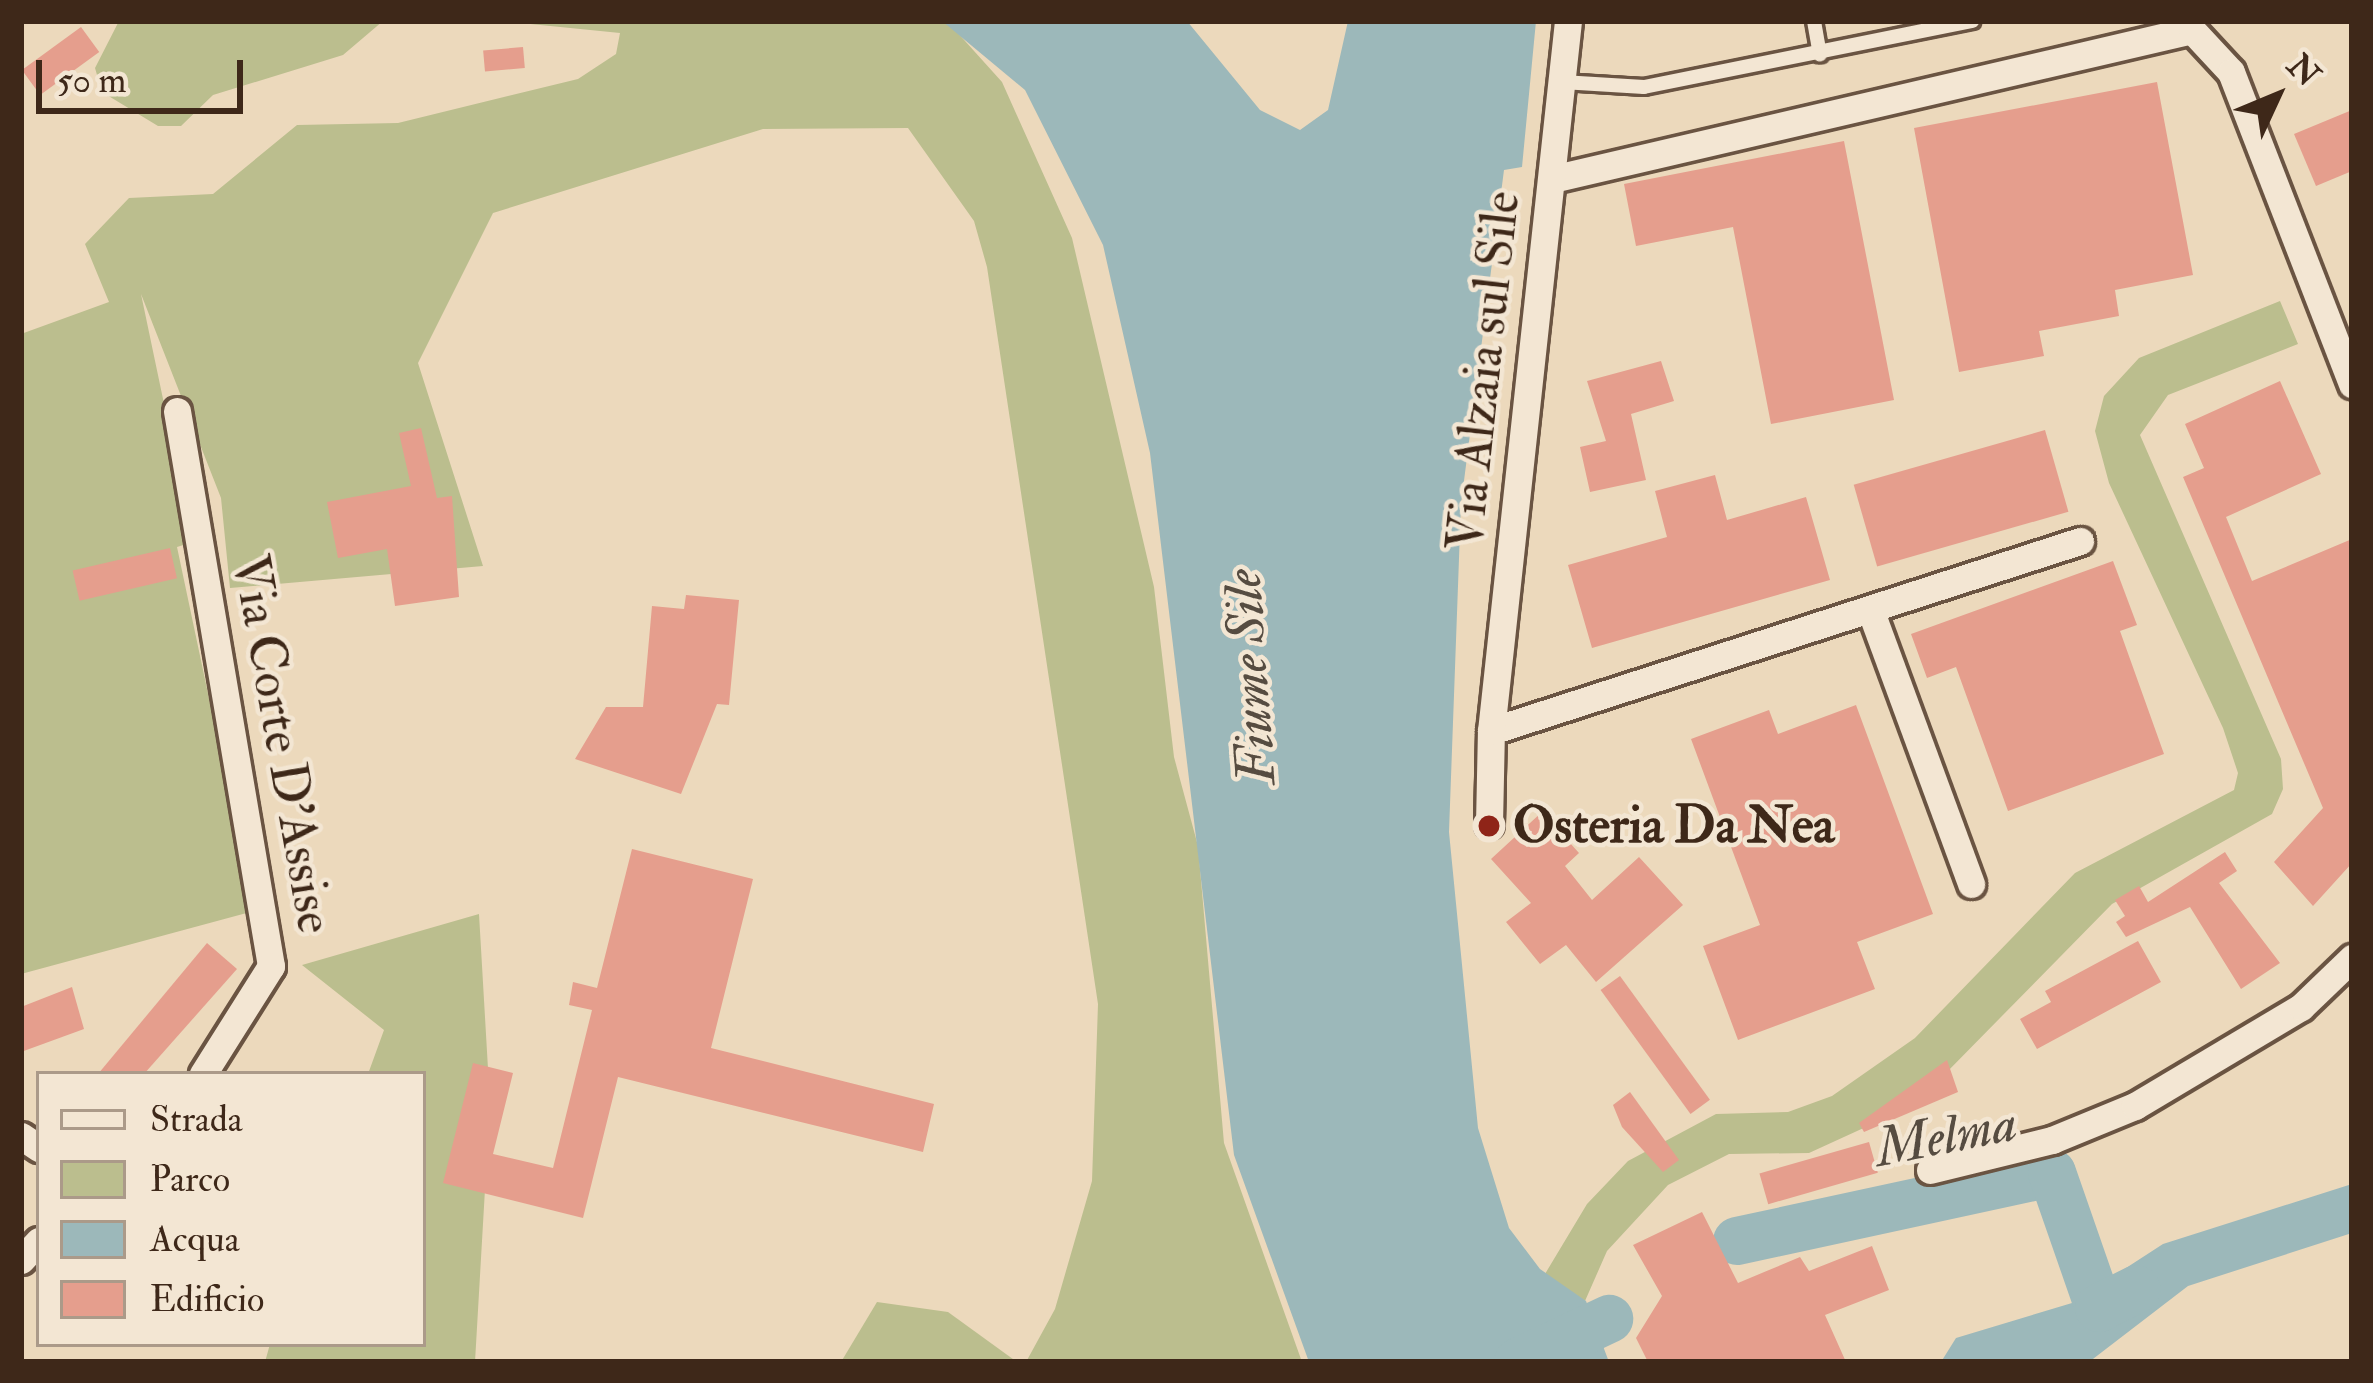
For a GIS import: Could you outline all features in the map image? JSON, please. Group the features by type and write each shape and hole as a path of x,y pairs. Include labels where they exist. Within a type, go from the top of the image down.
{"street":[{"name":"Via Alzaia sul Sile","path":"1489,824 1491,731 1568,21"},
{"path":"1552,179 2192,30 2231,72 2348,366"},
{"name":"Via Corte D'Assise","path":"177,411 272,966 205,1071"},
{"path":"1491,731 2080,542"},
{"path":"1870,609 1971,884"},
{"path":"1930,1170 2052,1140 2135,1106 2300,1007 2352,958"}],"lane":[{"path":"1814,21 1820,54"},
{"path":"1562,82 1644,87 1972,21"}],"green space":[{"path":"119,21 383,21 343,55 213,95 181,126 158,126 102,92 95,68"},
{"path":"501,21 947,21 1002,82 1072,238 1154,587 1174,757 1198,846 1224,1143 1302,1362 1026,1362 1055,1309 1092,1181 1098,1004 987,267 974,221 908,128 763,129 493,213 418,363 483,566 230,588 221,498 141,294 193,542 177,547 254,911 21,974 21,334 109,302 85,244 129,198 213,194 297,125 398,123 578,79 616,54 620,33"},
{"path":"2280,301 2298,344 2168,395 2140,435 2281,759 2283,789 2272,814 2112,904 1945,1074 1868,1126 1809,1153 1729,1154 1668,1185 1607,1251 1585,1301 1545,1274 1587,1204 1628,1161 1716,1114 1788,1112 1832,1096 1915,1038 2075,873 2234,790 2238,773 2223,728 2109,483 2095,431 2104,396 2139,358"},
{"path":"479,914 490,1103 475,1362 265,1362 269,1347 426,1347 426,1071 369,1071 384,1030 302,965"},
{"path":"877,1302 948,1312 1017,1362 841,1362"}],"water":[{"name":"Fiume Sile","path":"942,21 1187,21 1260,110 1300,130 1328,110 1348,21 1536,21 1522,167 1504,170 1461,504 1449,832 1478,1128 1509,1228 1540,1269 1586,1301 1609,1362 1309,1362 1234,1155 1150,453 1103,245 1025,90"},
{"path":"2352,1184 2352,1233 2188,1286 2089,1362 1941,1362 1956,1338 2072,1303 2163,1244"}],"building":[{"path":"81,27 99,52 40,95 22,70"},
{"path":"523,47 525,68 485,71 483,50"},
{"path":"2157,82 2193,275 2115,290 2119,316 2039,331 2044,356 1959,372 1914,128"},
{"path":"2352,110 2352,171 2316,186 2294,134"},
{"path":"1844,141 1894,400 1771,424 1733,227 1636,246 1624,184"},
{"path":"1661,361 1674,401 1631,414 1646,480 1590,492 1580,447 1606,441 1587,381"},
{"path":"2280,381 2321,474 2226,517 2252,581 2352,539 2352,863 2313,906 2274,862 2323,808 2183,477 2204,468 2185,424"},
{"path":"421,428 437,498 452,496 459,597 395,606 387,549 338,558 327,502 411,486 399,433"},
{"path":"2045,430 2068,512 1877,567 1854,485"},
{"path":"1715,475 1727,520 1806,497 1830,580 1592,648 1568,565 1667,537 1655,491"},
{"path":"170,548 177,578 80,601 73,570"},
{"path":"2113,561 2137,625 2120,631 2164,754 2008,811 1956,667 1927,678 1911,634"},
{"path":"686,595 739,600 729,705 717,704 681,794 575,759 606,707 643,707 652,606 684,609"},
{"path":"1856,705 1933,914 1857,942 1875,989 1738,1040 1703,946 1760,925 1691,739 1769,710 1778,734"},
{"path":"1542,812 1579,853 1565,866 1592,900 1639,857 1683,905 1596,982 1566,945 1540,964 1506,922 1531,903 1491,859"},
{"path":"632,849 753,879 711,1048 934,1104 923,1152 618,1077 583,1218 443,1183 473,1063 513,1073 493,1154 553,1168 592,1010 569,1005 573,982 597,988"},
{"path":"2225,852 2237,871 2219,883 2280,963 2241,989 2190,907 2126,937 2116,922 2125,916 2115,900 2139,886 2148,902"},
{"path":"2138,941 2161,982 2037,1049 2020,1019 2051,1002 2045,991"},
{"path":"207,943 237,969 147,1071 100,1071"},
{"path":"1620,976 1710,1100 1691,1114 1601,990"},
{"path":"72,987 84,1029 21,1052 21,1007"},
{"path":"1947,1060 1958,1092 1864,1132 1859,1123"},
{"path":"1630,1092 1679,1160 1663,1172 1622,1127 1613,1105"},
{"path":"1869,1142 1878,1173 1768,1204 1759,1173"},
{"path":"1702,1212 1738,1283 1800,1257 1809,1271 1872,1246 1889,1290 1825,1315 1846,1362 1648,1362 1636,1338 1662,1296 1633,1245"}],"waterway":[{"name":"Melma","path":"1737,1241 2052,1173 2099,1308 2137,1289"},
{"name":"Melma","path":"1518,1362 1609,1319"}],"place":[{"name":"Osteria Da Nea","path":"1489,826"}]}
